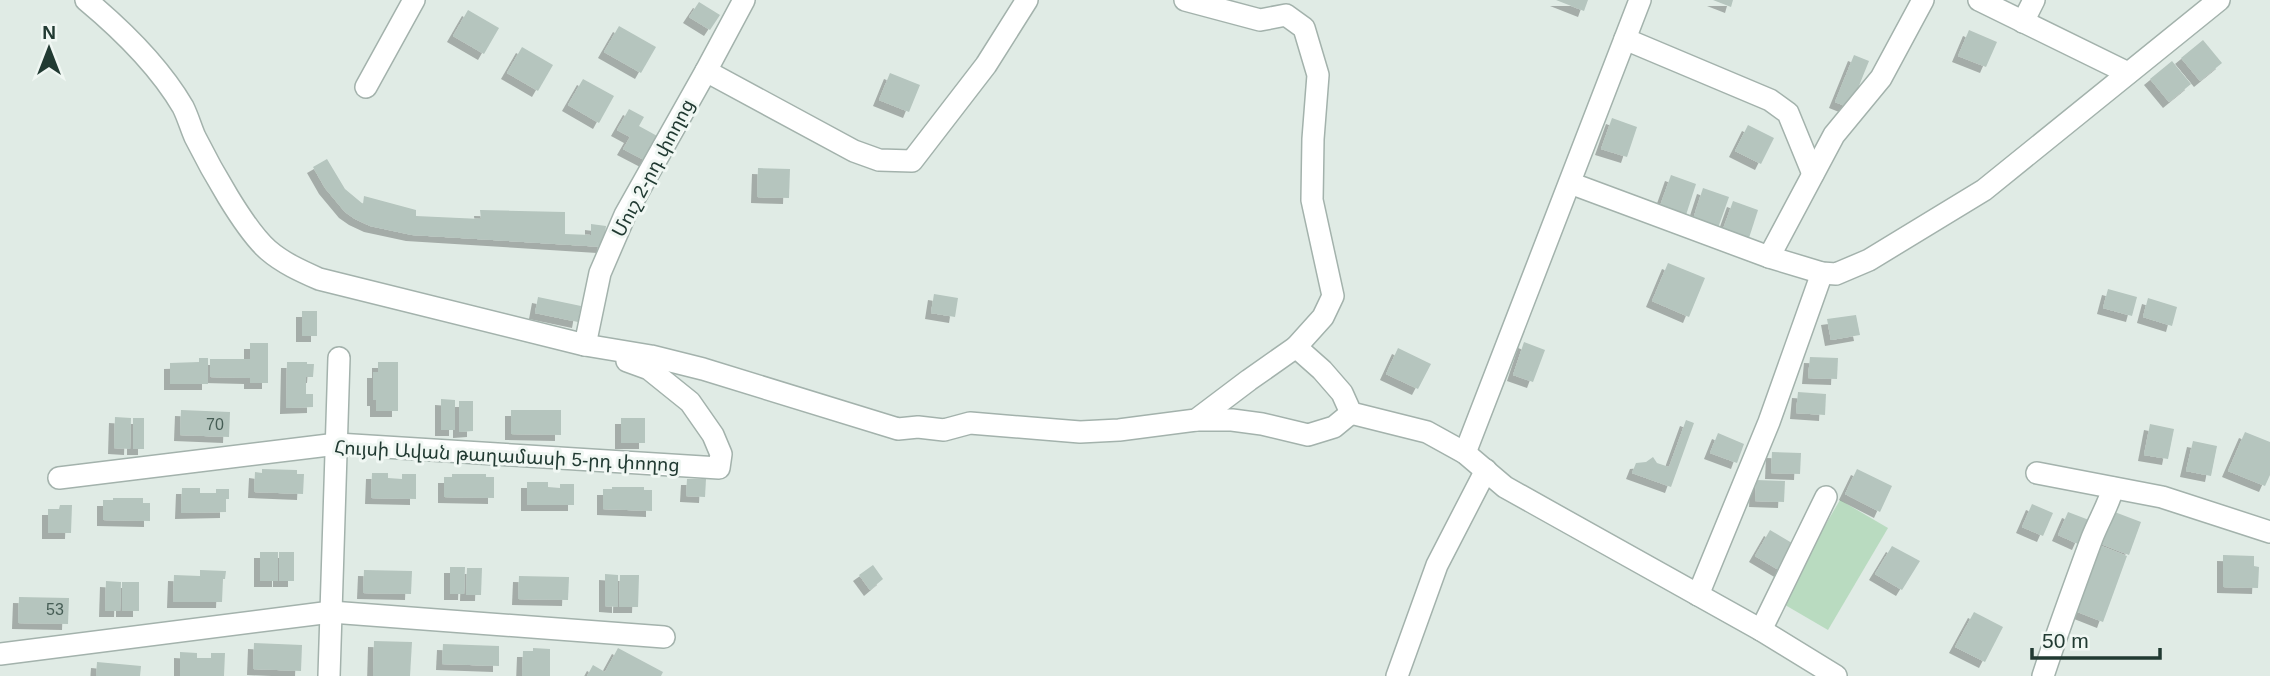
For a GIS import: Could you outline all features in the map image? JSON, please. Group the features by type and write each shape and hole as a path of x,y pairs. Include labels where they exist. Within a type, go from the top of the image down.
{"street":[{"path":"86,0 120,28 166,84 183,108 207,160 243,219 267,250 284,262 320,279 585,345 650,356 703,369 898,429 943,430 970,423 1080,432 1196,420 1232,420 1308,435 1334,427 1351,413"},
{"path":"366,88 414,0"},
{"name":"Մուշ 2-րդ փողոց","path":"585,345 600,273 625,215 744,0"},
{"path":"706,71 854,151 879,160 912,161 986,65 1027,0"},
{"path":"1185,0 1260,20 1286,15 1304,28 1318,75 1312,200 1333,296 1323,317 1296,347 1196,420"},
{"path":"1465,453 1640,0"},
{"path":"1769,257 1834,135 1881,78 1923,0"},
{"path":"1979,0 2128,74"},
{"path":"2022,22 2034,0"},
{"path":"1570,183 1769,257 1822,273 1836,274 1870,260 1984,190 2219,0"},
{"path":"1625,39 1770,100 1788,113 1813,174"},
{"path":"1698,595 1769,422 1822,273"},
{"name":"Հույսի Ավան թաղամասի 5-րդ փողոց","path":"59,478 337,444 719,468 721,454 713,435 690,402 649,369 585,345"},
{"path":"1296,347 1322,370 1342,393 1351,413"},
{"path":"329,676 339,358"},
{"path":"1351,413 1427,432 1465,453 1505,487 1761,630 1822,673"},
{"path":"1397,676 1437,565 1486,470"},
{"path":"2037,473 2162,497 2270,532"},
{"path":"2043,676 2064,612 2113,488"},
{"path":"1761,630 1826,497"},
{"path":"0,654 331,612 664,636"}],"green space":[{"path":"1840,500 1888,528 1828,630 1780,602"}],"building":[{"path":"1556,0 1588,0 1584,11"},
{"path":"1713,0 1733,0 1731,7"},
{"path":"699,2 720,15 710,30 689,17"},
{"path":"468,10 499,28 484,54 453,36"},
{"path":"619,26 656,47 641,73 604,52"},
{"path":"1969,30 1997,42 1986,67 1958,56"},
{"path":"2203,40 2222,63 2200,81 2181,58"},
{"path":"522,47 553,65 538,91 507,73"},
{"path":"1854,55 1869,61 1850,108 1835,102"},
{"path":"2172,61 2191,84 2169,102 2150,79"},
{"path":"890,73 920,85 909,112 879,100"},
{"path":"583,79 614,96 599,123 568,105"},
{"path":"629,109 644,117 639,126 659,137 646,161 623,149 630,137 617,130"},
{"path":"1612,118 1637,127 1627,157 1601,149"},
{"path":"1748,125 1774,138 1761,164 1735,151"},
{"path":"327,159 345,189 363,204 364,196 416,210 416,216 481,219 480,210 565,212 565,234 591,235 591,224 606,226 603,247 412,235 370,226 345,212 325,188 313,167"},
{"path":"758,168 790,169 789,198 757,197"},
{"path":"1671,175 1696,184 1686,215 1660,206"},
{"path":"1703,188 1729,197 1718,228 1693,219"},
{"path":"1733,201 1758,210 1748,241 1722,232"},
{"path":"1668,263 1705,278 1689,317 1652,301"},
{"path":"2108,289 2137,297 2132,316 2103,308"},
{"path":"934,294 958,298 955,317 931,313"},
{"path":"538,297 581,306 578,322 535,313"},
{"path":"2148,298 2177,307 2172,326 2143,317"},
{"path":"302,311 317,311 317,336 302,336"},
{"path":"1856,315 1860,335 1831,340 1827,319"},
{"path":"1524,342 1545,350 1533,382 1513,375"},
{"path":"250,343 268,343 268,383 250,383 250,378 210,377 210,359 250,359"},
{"path":"1398,348 1431,364 1418,389 1386,374"},
{"path":"1810,357 1838,358 1837,379 1808,378"},
{"path":"199,358 208,358 208,384 170,384 170,363 199,362"},
{"path":"287,362 314,364 313,377 306,377 306,394 313,394 313,407 286,408"},
{"path":"378,362 398,362 398,411 376,411 376,400 373,400 373,372 378,372"},
{"path":"1798,392 1826,394 1825,415 1796,413"},
{"path":"441,399 455,400 455,430 441,430"},
{"path":"459,401 473,401 473,431 459,432"},
{"path":"181,410 230,412 229,437 180,435"},
{"path":"511,410 561,410 561,435 511,434"},
{"path":"115,417 131,418 130,449 114,448"},
{"path":"133,418 144,418 144,449 133,449"},
{"path":"621,418 645,418 645,443 621,443"},
{"path":"1686,420 1694,423 1671,487 1632,473 1636,463 1646,462 1653,457 1657,463 1669,467"},
{"path":"2150,424 2174,429 2168,459 2144,455"},
{"path":"2245,432 2270,442 2270,475 2265,486 2228,471"},
{"path":"1718,433 1744,444 1737,463 1710,453"},
{"path":"2193,441 2217,446 2211,476 2186,471"},
{"path":"1772,452 1801,453 1800,474 1771,473"},
{"path":"262,469 297,470 297,474 304,474 303,494 254,492 255,472 262,473"},
{"path":"1857,469 1892,486 1880,512 1845,494"},
{"path":"372,473 388,473 388,478 402,479 402,474 416,474 416,499 371,498"},
{"path":"452,474 486,474 486,477 494,477 494,498 444,497 444,477 452,477"},
{"path":"687,479 706,479 705,497 686,496"},
{"path":"1756,480 1785,481 1784,502 1755,501"},
{"path":"527,482 548,482 548,487 560,488 560,484 574,484 574,505 527,505"},
{"path":"644,487 644,490 652,490 652,511 603,509 603,489"},
{"path":"182,488 200,488 200,493 216,493 216,489 229,489 226,512 181,513"},
{"path":"143,498 143,503 150,503 150,521 103,520 103,500"},
{"path":"2032,504 2053,513 2043,536 2022,527"},
{"path":"60,505 72,505 71,533 48,533 48,509 59,509"},
{"path":"2112,511 2141,522 2129,555 2101,544"},
{"path":"2068,512 2089,520 2078,544 2058,535"},
{"path":"1770,530 1797,546 1782,572 1755,556"},
{"path":"2099,545 2127,556 2103,622 2075,611"},
{"path":"1892,546 1920,561 1902,590 1875,574"},
{"path":"260,552 278,552 278,581 260,581"},
{"path":"279,552 294,552 294,581 279,581"},
{"path":"2223,555 2254,556 2254,566 2259,567 2258,588 2223,587"},
{"path":"873,565 883,579 870,590 859,575"},
{"path":"450,567 465,567 464,594 450,594"},
{"path":"467,568 482,568 481,595 466,595"},
{"path":"200,570 226,571 222,602 173,602 174,575 200,576"},
{"path":"364,570 412,571 411,594 363,593"},
{"path":"605,574 618,575 618,607 605,606"},
{"path":"620,575 639,575 638,607 619,607"},
{"path":"519,576 569,577 568,600 518,599"},
{"path":"106,581 121,582 120,611 105,611"},
{"path":"122,582 139,582 139,611 122,611"},
{"path":"19,597 69,598 68,624 18,623"},
{"path":"1974,612 2003,627 1985,662 1955,647"},
{"path":"374,641 412,642 410,676 373,676"},
{"path":"254,643 302,645 301,671 253,669"},
{"path":"443,644 499,646 499,666 442,664"},
{"path":"533,648 550,649 550,676 522,676 523,651 533,651"},
{"path":"618,648 663,672 661,676 587,676 593,665 605,672"},
{"path":"180,652 197,653 197,658 211,658 211,653 225,653 224,676 180,676"},
{"path":"97,662 141,666 140,676 96,676"}]}
